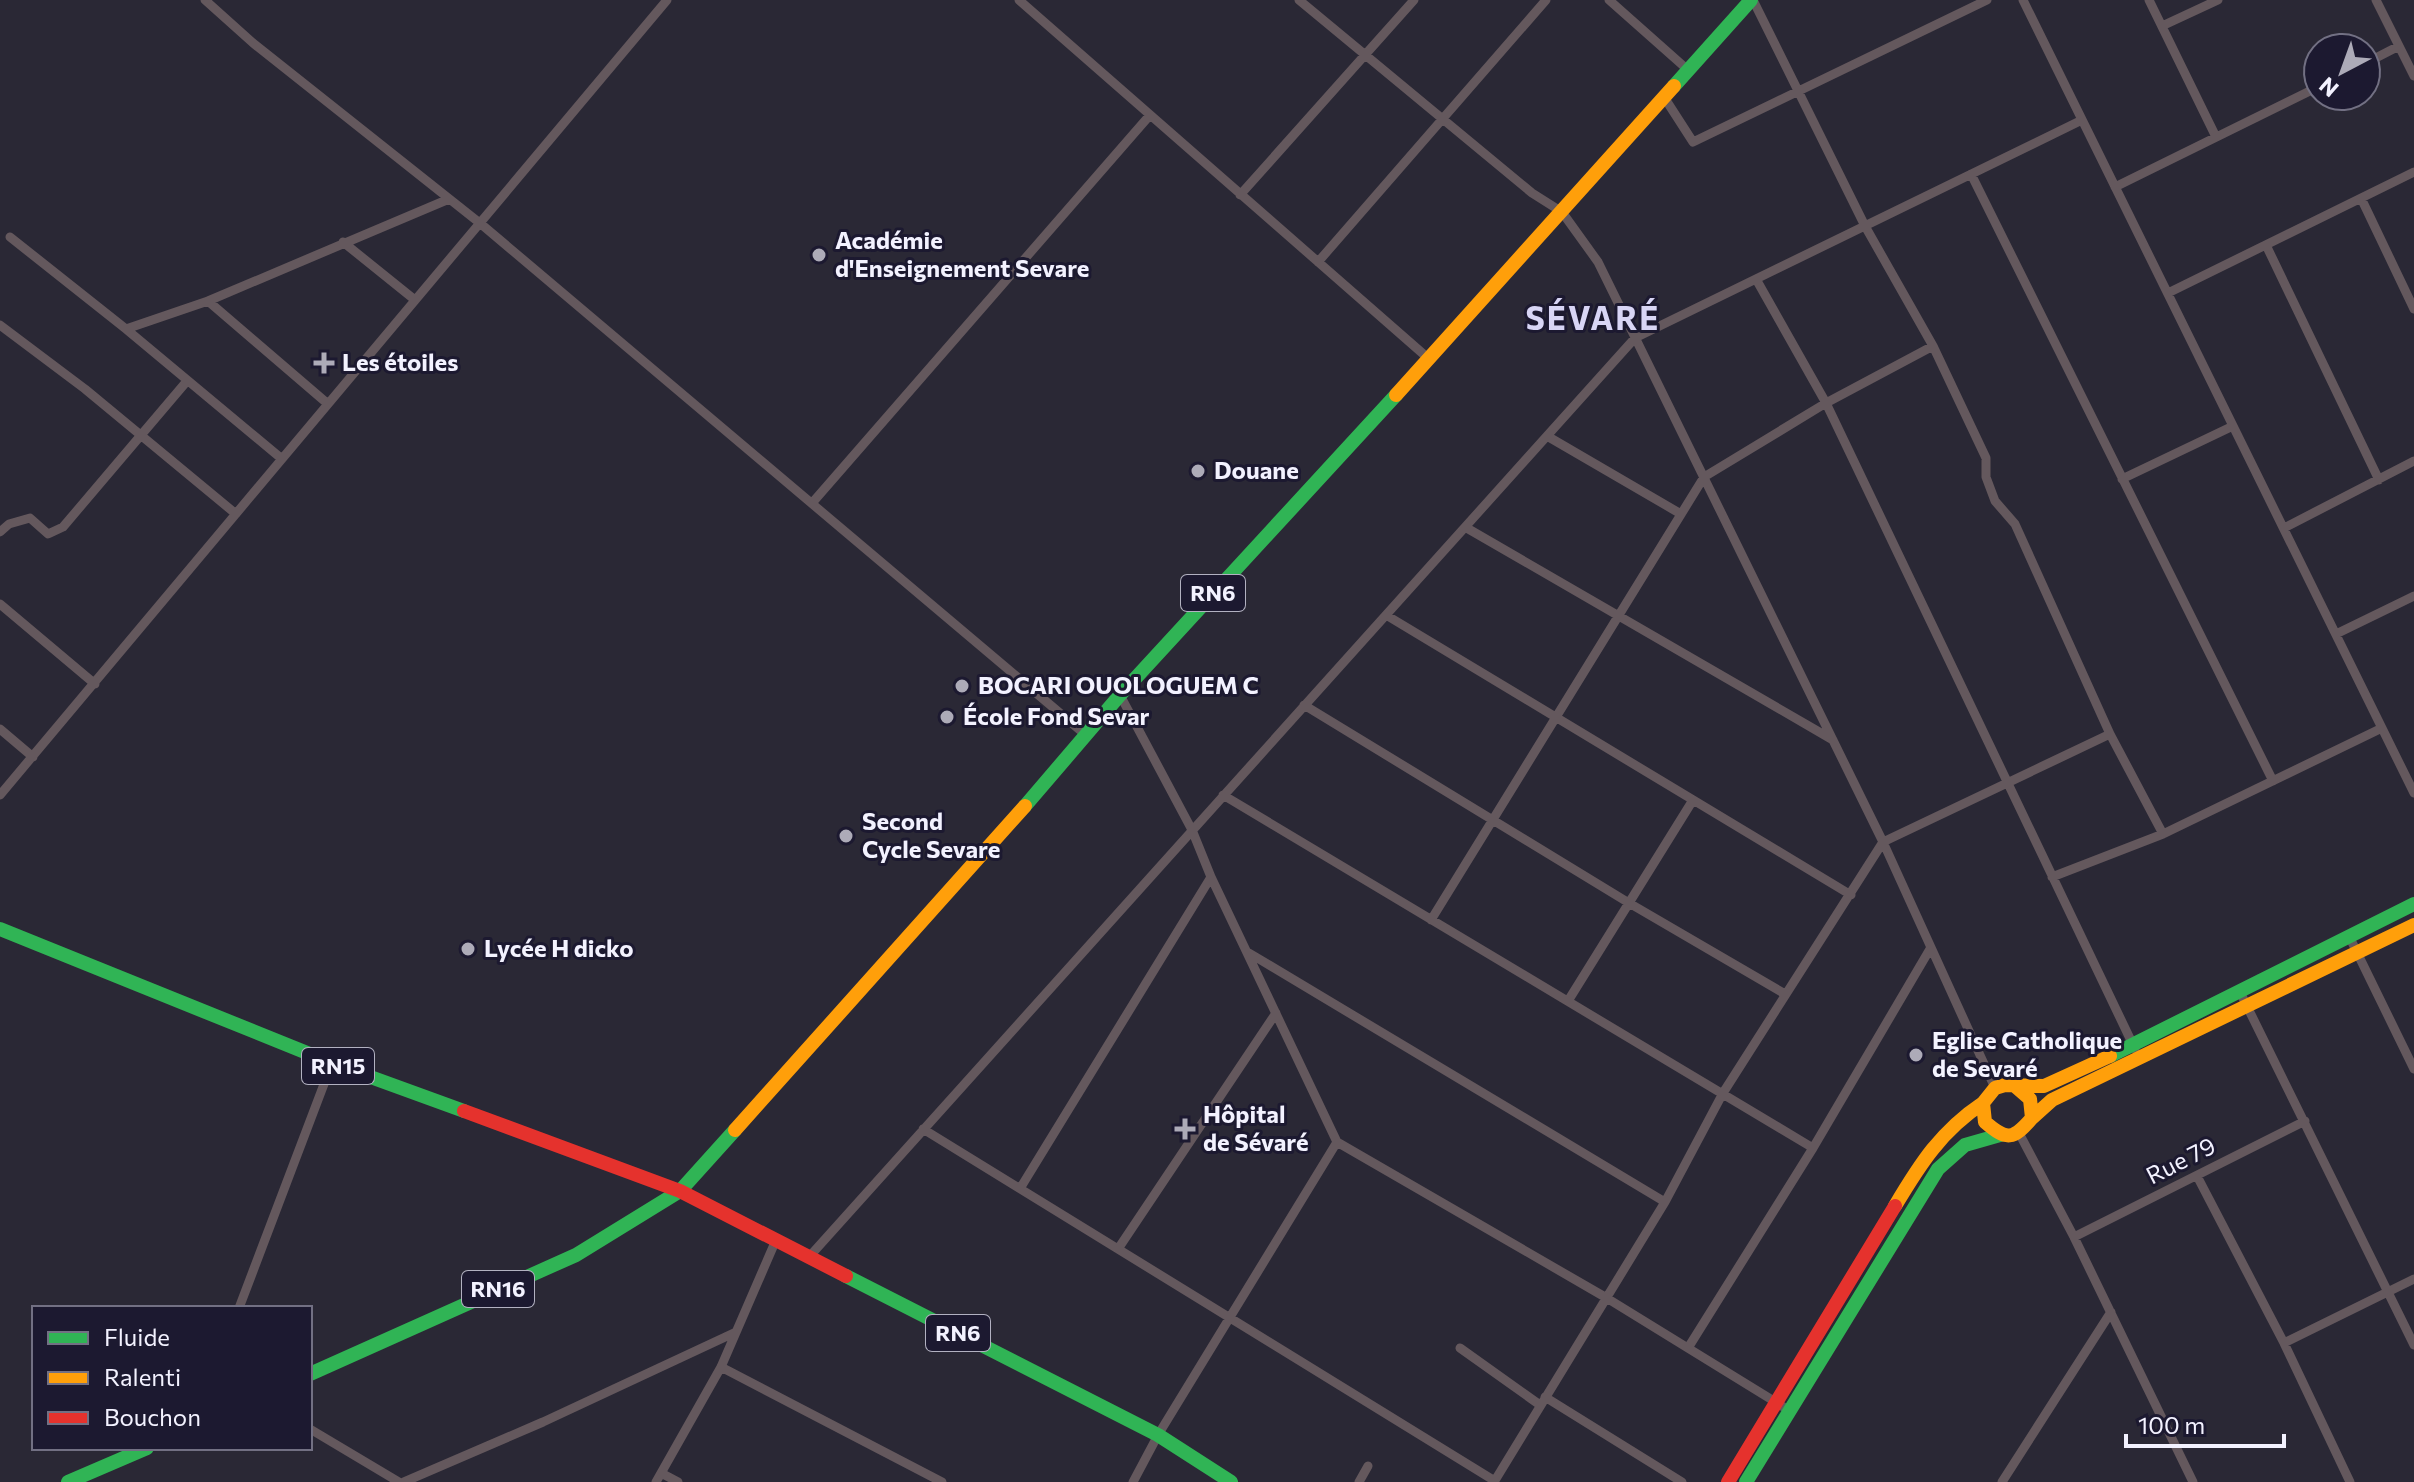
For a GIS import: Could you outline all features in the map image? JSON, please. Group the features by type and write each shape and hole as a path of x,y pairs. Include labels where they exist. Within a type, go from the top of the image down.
{"main road":[{"name":"RN6","path":"1231,1482 1158,1435 680,1191 1087,736 1120,695 1429,359 1752,0"},
{"path":"1728,1482 1926,1155 1961,1118 1983,1103 1995,1088 2044,1086 2133,1045 2414,904"},
{"path":"1746,1482 1938,1169 1952,1153 1970,1141 2019,1133 2052,1100 2414,925"},
{"name":"RN15","path":"0,929 332,1063 680,1191"},
{"path":"2015,1086 2030,1099 2032,1118"},
{"path":"1983,1103 1985,1122 2000,1135"},
{"name":"RN16","path":"312,1373 576,1255 680,1191"},
{"path":"68,1482 142,1450"}],"street":[{"path":"0,795 667,0"},
{"path":"1019,0 1429,359"},
{"path":"1299,0 1532,193 1562,212 1598,262 1834,740 1995,1088"},
{"path":"1240,195 1414,0"},
{"path":"1318,262 1546,0"},
{"path":"1609,0 1688,70"},
{"path":"1752,0 1865,226 1933,346 1986,458 1989,487 2002,511 2015,524 2110,734 2163,834"},
{"path":"1664,97 1693,142 1987,0"},
{"path":"2023,0 2414,793"},
{"path":"2149,0 2216,137"},
{"path":"2162,26 2218,0"},
{"path":"2376,0 2414,76"},
{"path":"208,1 253,43 481,224 1087,736"},
{"path":"2382,55 2399,46"},
{"path":"2115,187 2302,95"},
{"path":"813,502 1150,115"},
{"path":"809,1257 1635,338 2082,120"},
{"path":"2168,293 2414,172"},
{"path":"1971,174 2273,781"},
{"path":"2361,198 2414,309"},
{"path":"126,329 208,301 449,199"},
{"path":"10,237 282,459"},
{"path":"343,242 415,300"},
{"path":"2266,245 2379,480"},
{"path":"1756,279 1826,403 2139,1060"},
{"path":"208,301 328,404"},
{"path":"0,325 85,389 236,514"},
{"path":"1431,920 1704,477 1826,403 1933,346"},
{"path":"0,532 9,524 30,518 48,534 63,527 187,381"},
{"path":"2122,479 2233,426"},
{"path":"1547,436 1681,514"},
{"path":"2284,528 2414,461"},
{"path":"1465,527 1834,740"},
{"path":"2336,634 2414,596"},
{"path":"0,604 95,684"},
{"path":"1386,615 1851,895"},
{"path":"1120,695 1192,830 1211,877 1337,1142 1605,1297 1790,1411"},
{"path":"1304,705 1785,994"},
{"path":"2052,877 2163,834 2382,728"},
{"path":"0,729 33,757"},
{"path":"923,1129 1494,1481 1665,1202 1723,1093 1883,842 2110,734"},
{"path":"1223,795 1813,1148"},
{"path":"1568,1001 1693,800"},
{"path":"1021,1187 1211,877"},
{"path":"2349,936 2414,1069"},
{"path":"1688,1348 1813,1148 1930,949"},
{"path":"1248,951 1665,1202"},
{"path":"2240,992 2414,1345"},
{"path":"1118,1249 1276,1013"},
{"path":"240,1306 332,1063"},
{"name":"Rue 79","path":"2074,1237 2305,1121"},
{"path":"2019,1133 2074,1237 2193,1482"},
{"path":"1133,1482 1158,1435 1337,1142"},
{"path":"2197,1176 2284,1343 2350,1482"},
{"path":"678,1482 659,1477 721,1367 776,1240"},
{"path":"2284,1343 2414,1279"},
{"path":"2002,1482 2111,1312"},
{"path":"312,1430 402,1482 543,1422 736,1332"},
{"path":"1460,1348 1543,1401 1682,1482"},
{"path":"721,1367 942,1482"},
{"path":"1359,1482 1368,1466"}],"traffic: fast":[{"path":"1674,86 1751,0"},
{"path":"1025,806 1120,695 1396,395"},
{"path":"2110,1056 2414,904"},
{"path":"0,929 332,1063 464,1111"},
{"path":"312,1373 576,1255 680,1191 735,1130"},
{"path":"1746,1482 1938,1169 1965,1145 2000,1135"},
{"path":"846,1276 1158,1435 1231,1482"},
{"path":"68,1482 142,1450"}],"traffic: slow":[{"path":"1396,395 1674,86"},
{"path":"735,1130 1025,806"},
{"path":"2032,1118 2052,1100 2414,925"},
{"path":"2015,1086 2030,1099 2032,1118 2020,1131 2005,1135 1985,1122 1983,1103 1995,1088 2005,1085 2044,1086 2110,1056"},
{"path":"1895,1206 1943,1137 1983,1103"}],"traffic: jam":[{"path":"464,1111 680,1191 846,1276"},
{"path":"1728,1482 1895,1206"}],"place":[{"name":"Académie d'Enseignement Sevare","path":"819,255"},
{"name":"Les étoiles","path":"324,363"},
{"name":"Douane","path":"1198,471"},
{"name":"BOCARI OUOLOGUEM C","path":"962,686"},
{"name":"École Fond Sevar","path":"947,717"},
{"name":"Second Cycle Sevare","path":"846,836"},
{"name":"Lycée H dicko","path":"468,949"},
{"name":"Eglise Catholique de Sevaré","path":"1916,1055"},
{"name":"Hôpital de Sévaré","path":"1185,1129"}],"district":[{"name":"SÉVARÉ","path":"1593,319"}]}
